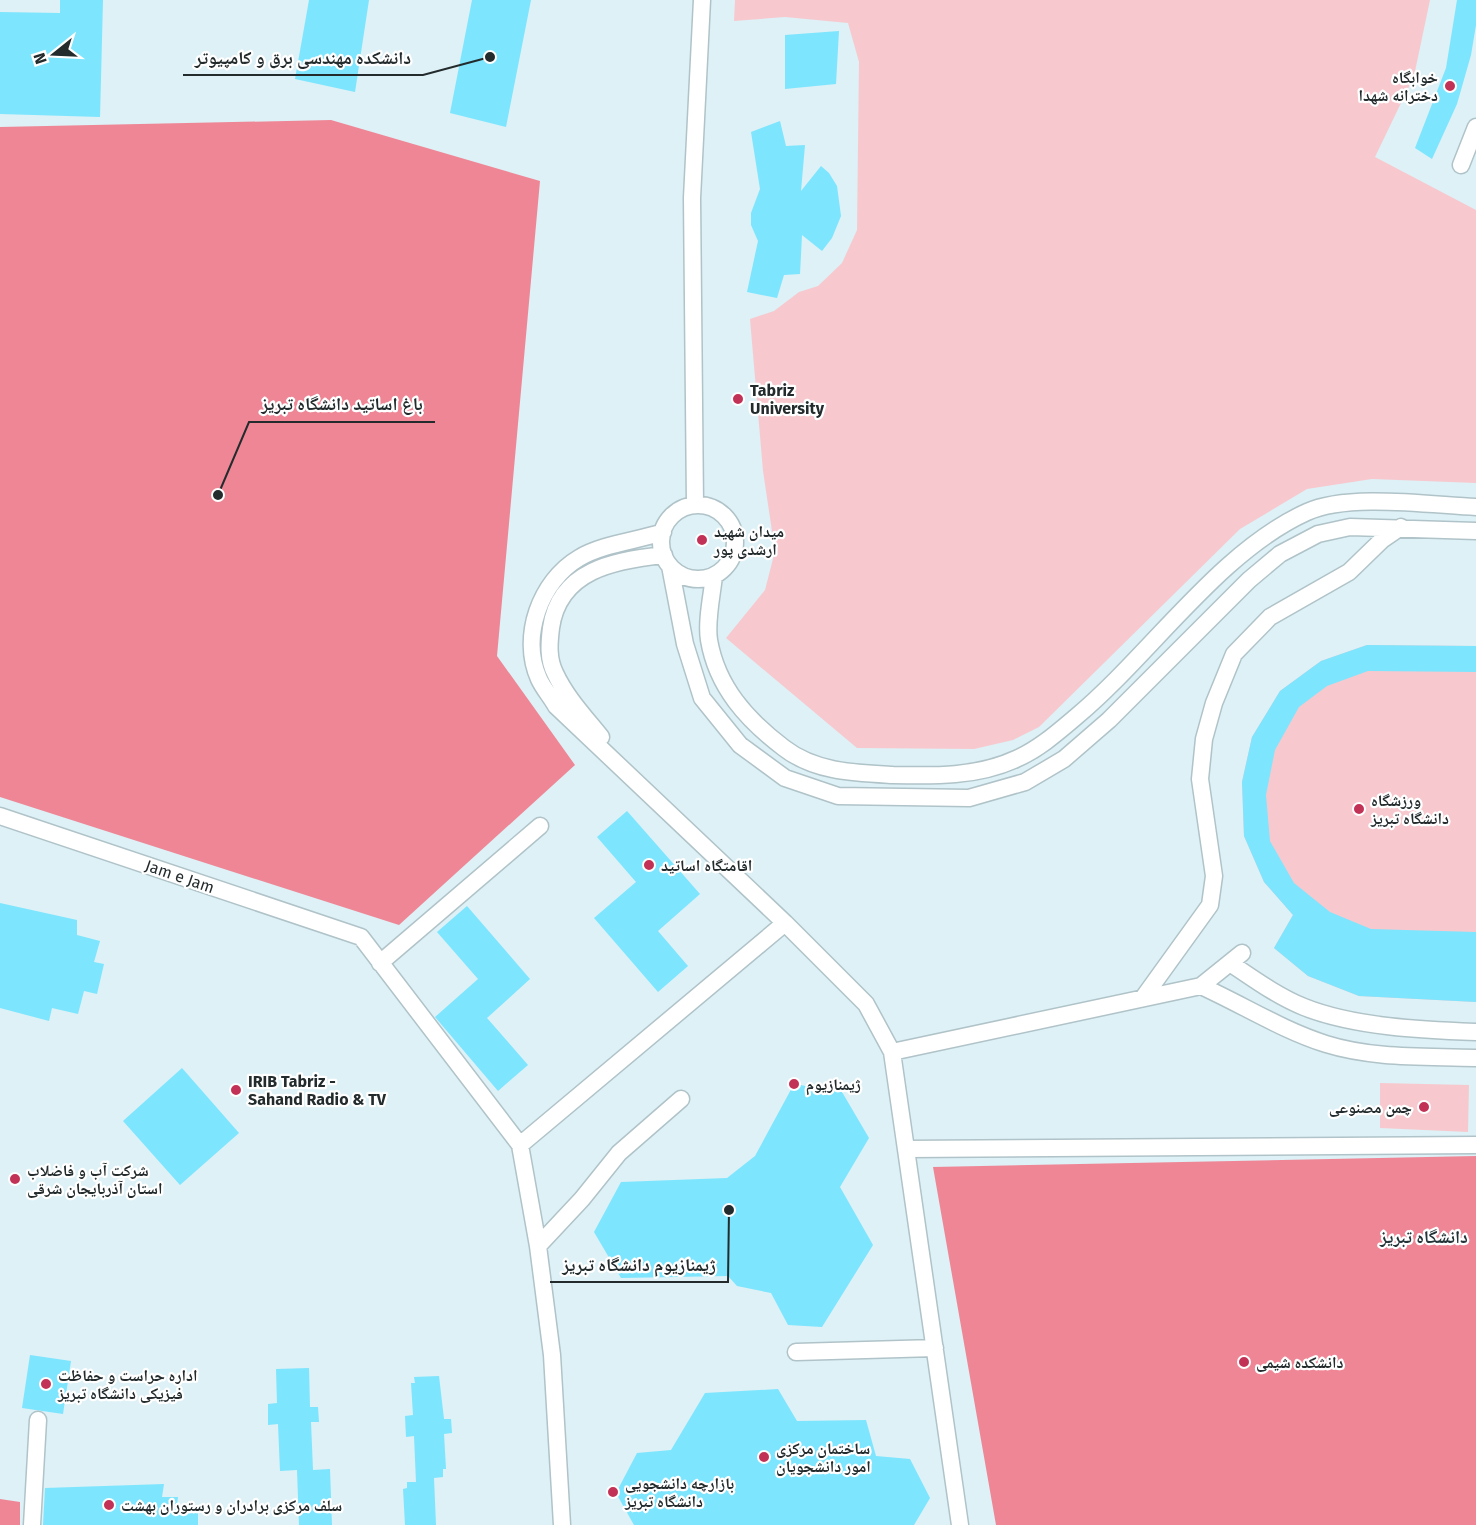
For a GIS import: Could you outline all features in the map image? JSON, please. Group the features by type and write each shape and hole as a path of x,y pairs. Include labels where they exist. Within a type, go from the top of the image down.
{"street":[{"path":"695,505 692,198 702,0"},
{"path":"1461,165 1476,127"},
{"path":"960,1525 892,1052 866,1004 785,923 556,706 539,679 531,649 537,612 552,580 579,558 601,548 633,542 663,532 675,513 695,505 717,510 732,527 735,538 730,560 714,576 708,639 724,687 757,727 796,757 843,772 966,774 1016,760 1050,739 1093,703 1232,563 1267,534 1310,511 1348,503 1476,507"},
{"path":"663,532 685,644 702,698 740,745 785,778 838,796 909,799 969,798 1025,782 1064,759 1109,720 1249,580 1280,554 1318,534 1350,527 1476,531"},
{"path":"1143,998 1210,905 1213,869 1200,779 1204,739 1214,703 1234,654 1270,617 1349,572 1382,540 1401,527"},
{"path":"637,782 569,696 554,672 548,648 552,617 565,591 588,572 606,564 667,561 680,574 691,578 714,576"},
{"name":"Jam e Jam","path":"0,816 361,937 380,963"},
{"path":"540,826 380,963 520,1145 538,1246 552,1355 562,1525"},
{"path":"520,1145 785,923"},
{"path":"892,1052 1202,986 1236,958 1271,991 1306,1008 1396,1028 1476,1032"},
{"path":"1202,986 1262,1018 1325,1043 1364,1053 1476,1058"},
{"path":"538,1246 582,1199 619,1153 681,1099"},
{"path":"906,1149 1476,1144"},
{"path":"796,1352 934,1348"},
{"path":"32,1525 38,1420"}],"shaded area":[{"path":"735,0 1430,0 1414,76 1375,157 1476,210 1476,483 1372,479 1307,489 1240,529 1039,727 1013,740 974,749 857,748 726,638 765,590 775,551 763,471 750,319 774,311 799,292 818,286 842,263 857,230 859,62 848,23 785,17 734,21"},
{"path":"331,120 540,181 497,656 575,765 399,925 0,797 0,127"},
{"name":"ورزشگاه دانشگاه تبریز","path":"1367,645 1476,646 1476,1002 1359,996 1308,976 1274,948 1293,915 1264,882 1244,836 1242,782 1252,737 1280,691 1321,661"},
{"name":"چمن مصنوعی","path":"1380,1083 1469,1085 1468,1132 1380,1128"},
{"path":"1476,1156 1476,1525 996,1525 933,1167"},
{"path":"0,1499 20,1502 20,1525 0,1525"}],"building":[{"path":"60,0 103,0 100,117 0,114 0,12 60,13"},
{"path":"309,0 369,0 355,92 295,79"},
{"path":"472,0 531,0 506,127 450,113"},
{"name":"خوابگاه دخترانه شهدا","path":"1457,0 1476,0 1476,25 1471,55 1457,104 1432,159 1415,148 1446,68"},
{"path":"839,31 836,84 785,89 785,35"},
{"path":"780,121 786,146 805,145 801,191 821,166 829,173 837,186 841,216 832,238 822,251 802,235 800,274 784,275 777,298 747,292 758,241 751,225 751,213 760,189 751,132"},
{"path":"1367,645 1476,646 1476,672 1368,671 1327,686 1299,707 1275,750 1266,795 1270,841 1294,883 1330,912 1371,929 1476,932 1476,1002 1359,996 1308,976 1274,948 1293,915 1264,882 1244,836 1242,782 1252,737 1280,691 1321,661"},
{"path":"627,811 700,894 658,931 688,966 658,992 594,918 636,882 597,837"},
{"path":"0,903 77,920 77,935 100,941 94,962 104,964 97,994 84,991 78,1014 52,1008 49,1021 0,1008"},
{"path":"467,906 530,979 487,1018 528,1065 498,1091 435,1017 478,979 437,932"},
{"path":"182,1068 239,1133 180,1185 123,1121"},
{"path":"794,1084 842,1092 869,1138 840,1187 873,1245 822,1327 788,1325 771,1293 737,1286 728,1276 621,1278 594,1232 621,1182 727,1178 755,1156"},
{"name":"اداره حراست و حفاظت فیزیکی دانشگاه تبریز","path":"30,1355 71,1361 63,1414 22,1408"},
{"path":"309,1368 310,1407 318,1407 319,1422 311,1422 313,1470 330,1469 332,1525 299,1525 297,1470 280,1471 278,1424 268,1425 268,1404 277,1403 276,1369"},
{"path":"439,1376 444,1419 451,1419 452,1433 444,1434 446,1469 443,1469 443,1477 434,1478 436,1525 405,1525 403,1489 407,1488 407,1482 416,1482 414,1436 406,1437 405,1416 413,1415 411,1383 415,1383 414,1377"},
{"name":"ساختمان مرکزی امور دانشجویان","path":"778,1389 797,1421 866,1420 876,1456 910,1459 930,1498 914,1525 634,1525 616,1493 637,1453 671,1450 705,1393"},
{"name":"سلف مرکزی برادران و رستوران بهشت","path":"164,1484 162,1497 178,1497 176,1514 198,1513 198,1525 43,1525 45,1488"}],"place":[{"name":"دانشکده مهندسی برق و کامپیوتر","path":"490,57"},
{"name":"خوابگاه دخترانه شهدا","path":"1450,86"},
{"name":"Tabriz University","path":"738,399"},
{"name":"باغ اساتید دانشگاه تبریز","path":"218,495"},
{"name":"میدان شهید ارشدی پور","path":"702,540"},
{"name":"ورزشگاه دانشگاه تبریز","path":"1359,809"},
{"name":"اقامتگاه اساتید","path":"649,865"},
{"name":"ژیمنازیوم","path":"794,1084"},
{"name":"IRIB Tabriz - Sahand Radio & TV","path":"236,1090"},
{"name":"چمن مصنوعی","path":"1424,1107"},
{"name":"شرکت آب و فاضلاب استان آذربایجان شرقی","path":"15,1179"},
{"name":"ژیمنازیوم دانشگاه تبریز","path":"729,1210"},
{"name":"دانشکده شیمی","path":"1244,1362"},
{"name":"اداره حراست و حفاظت فیزیکی دانشگاه تبریز","path":"46,1384"},
{"name":"ساختمان مرکزی امور دانشجویان","path":"764,1457"},
{"name":"بازارچه دانشجویی دانشگاه تبریز","path":"613,1492"},
{"name":"سلف مرکزی برادران و رستوران بهشت","path":"109,1505"}],"district":[{"name":"دانشگاه تبریز","path":"1424,1237"}]}
